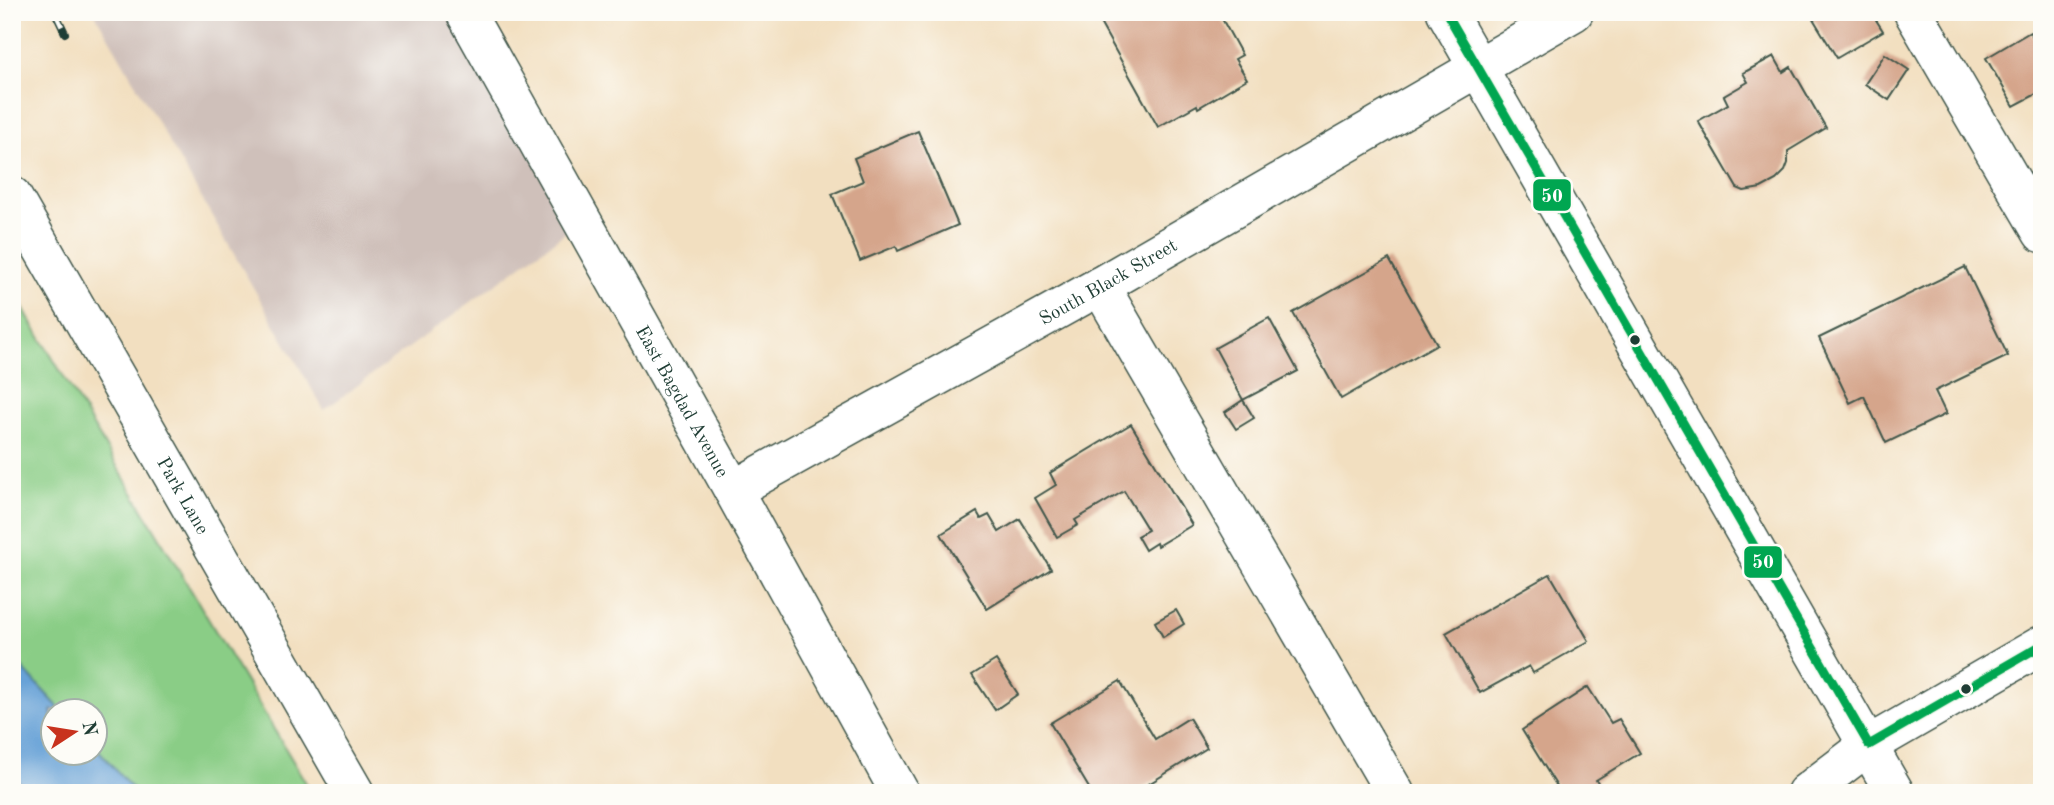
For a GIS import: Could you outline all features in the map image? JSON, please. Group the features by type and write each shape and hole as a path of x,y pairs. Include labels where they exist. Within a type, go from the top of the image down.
{"street":[{"name":"East Bagdad Avenue","path":"465,12 900,793"},
{"path":"1446,12 1895,793"},
{"name":"South Black Street","path":"733,490 1100,286 1574,12"},
{"path":"1913,12 2042,233"},
{"name":"Park Lane","path":"12,195 355,793"},
{"path":"1100,286 1395,793"},
{"path":"1806,793 1869,745 2042,645"}],"shaded area":[{"path":"94,12 456,12 580,222 324,410"}],"green space":[{"path":"12,290 312,793 136,793 108,761 108,696 48,696 12,657"}],"water":[{"path":"12,657 48,696 38,696 38,766 108,766 108,761 136,793 29,793 12,774"}],"building":[{"path":"1094,12 1225,12 1221,17 1242,55 1235,59 1247,79 1198,108 1197,105 1158,127"},
{"path":"1809,12 1871,12 1883,31 1837,58"},
{"path":"2030,32 2042,52 2042,91 2014,106 1986,58"},
{"path":"1885,54 1909,70 1889,100 1865,84"},
{"path":"1774,56 1783,72 1791,67 1826,128 1788,151 1785,171 1776,180 1761,188 1744,191 1737,188 1698,121 1728,104 1724,96 1748,82 1743,73"},
{"path":"918,131 958,225 898,251 896,246 860,261 832,194 863,181 854,158"},
{"path":"1389,259 1437,344 1341,399 1293,313"},
{"path":"1965,267 2008,356 1935,391 1946,414 1886,443 1864,396 1850,403 1819,338"},
{"path":"1269,318 1298,371 1243,400 1215,348"},
{"path":"1243,400 1254,418 1236,429 1225,412"},
{"path":"1131,424 1192,525 1157,546 1156,543 1145,550 1137,536 1148,530 1124,491 1075,520 1078,525 1057,537 1035,498 1056,485 1050,473"},
{"path":"977,512 981,519 989,515 999,532 1020,519 1051,569 987,609 941,534"},
{"path":"1550,574 1589,641 1533,673 1529,666 1480,693 1446,633"},
{"path":"1176,610 1184,624 1163,637 1155,622"},
{"path":"996,660 1018,694 995,710 972,675"},
{"path":"1120,681 1155,739 1189,718 1207,748 1134,793 1092,793 1050,723"},
{"path":"1588,687 1611,723 1619,719 1640,753 1596,780 1600,787 1590,793 1561,793 1522,730"}],"railway":[{"path":"55,12 65,33"}],"transit line":[{"name":"50","path":"1446,12 1869,745"},
{"name":"50","path":"1869,745 2042,645"}]}
